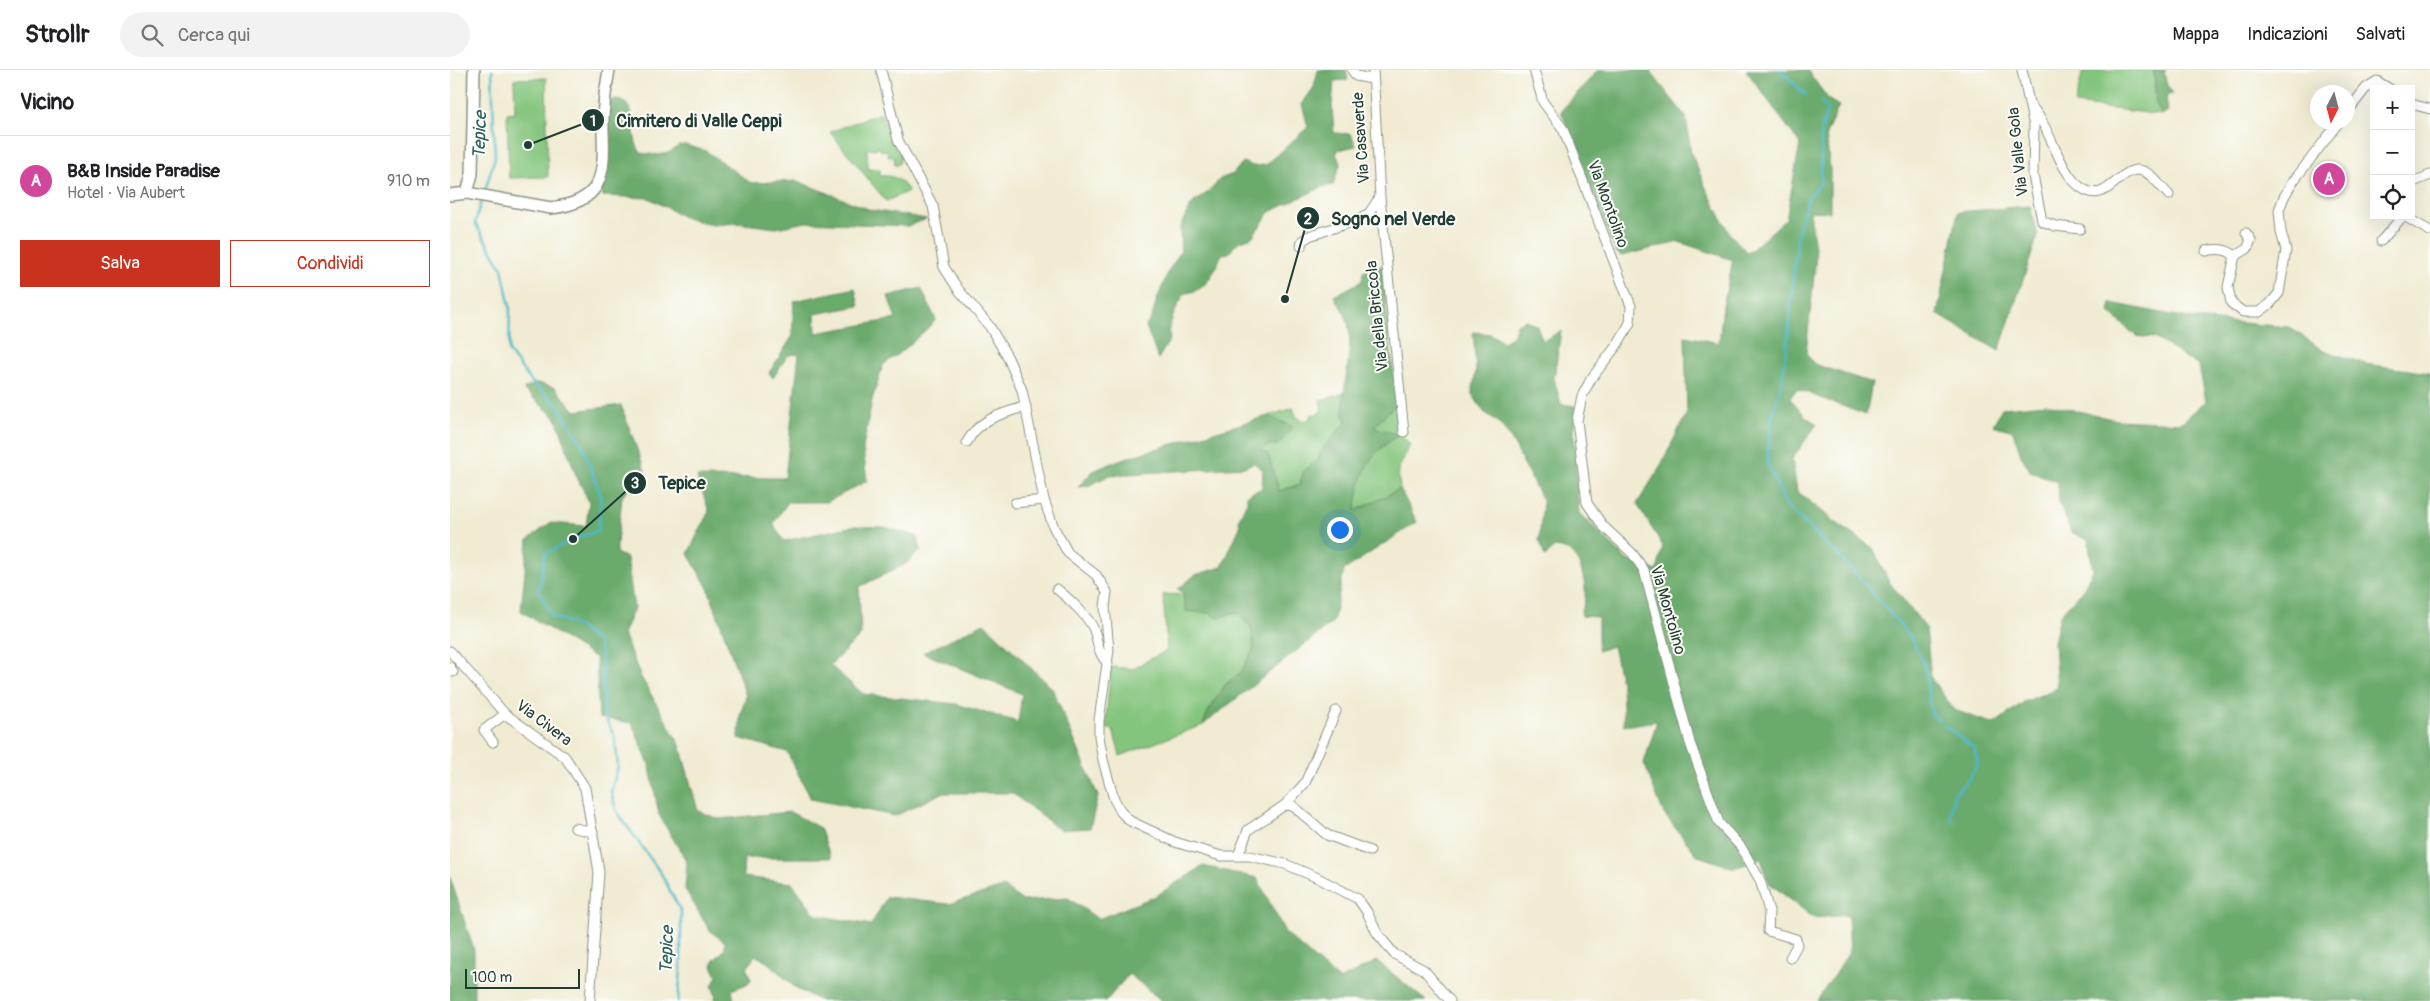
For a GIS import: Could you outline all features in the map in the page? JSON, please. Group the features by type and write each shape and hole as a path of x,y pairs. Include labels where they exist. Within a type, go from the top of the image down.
{"street":[{"path":"471,194 474,70"},
{"path":"450,194 471,194 540,207 565,206 580,201 597,186 601,172 603,113 609,70"},
{"path":"881,70 898,140 933,206 944,266 958,289 990,326 1008,358 1022,390 1044,500 1054,528 1068,553 1096,575 1106,592 1105,606 1110,650 1099,720 1099,736 1103,760 1112,791 1121,812 1130,821 1175,842 1221,856 1250,856 1285,864 1318,878 1358,899 1367,912 1377,933 1394,954 1424,970 1450,1001"},
{"path":"1352,70 1356,76 1372,74"},
{"name":"Via Montolino","path":"1534,70 1543,102 1563,129 1631,306 1630,323 1617,345 1591,379 1582,396 1578,421 1587,503 1603,526 1632,553 1644,570 1690,742 1719,823 1740,847 1760,880 1769,910 1768,931 1796,939 1797,945 1790,958"},
{"name":"Via Valle Gola","path":"2022,70 2034,126 2033,175 2042,221 2055,226 2080,228"},
{"name":"Via Casaverde","path":"1301,246 1302,241 1309,236 1361,219 1369,213 1380,197 1372,74"},
{"path":"2355,102 2371,83 2377,81 2384,85"},
{"path":"2029,104 2038,113 2069,176 2079,187 2089,192 2100,193 2109,190 2129,171 2138,170 2150,175 2169,195"},
{"path":"2415,105 2430,109"},
{"path":"2246,233 2251,240 2247,249 2235,256 2228,287 2231,304 2243,312 2259,312 2270,304 2279,293 2286,250 2281,232 2279,210 2284,197 2292,183 2333,130"},
{"path":"2415,181 2430,175"},
{"name":"Via della Briccola","path":"1380,197 1404,432"},
{"path":"2381,242 2400,220"},
{"path":"2411,220 2430,231"},
{"path":"2206,251 2216,249 2235,256"},
{"path":"967,442 974,429 986,420 1026,406"},
{"path":"1014,503 1044,500"},
{"path":"1057,589 1070,599 1094,629 1102,658 1108,663"},
{"name":"Via Civera","path":"450,651 505,714 565,757 585,788 599,872 590,1001"},
{"path":"1238,856 1248,830 1285,805 1305,783 1336,711"},
{"path":"493,742 484,730 505,714"},
{"path":"1285,805 1293,806 1327,835 1370,852"},
{"path":"574,828 593,832"}],"green space":[{"path":"1318,70 1346,70 1348,80 1334,81 1332,106 1334,133 1351,134 1356,146 1338,150 1336,155 1341,162 1333,185 1322,187 1270,212 1252,237 1238,242 1229,253 1222,254 1213,274 1204,285 1193,292 1185,293 1171,322 1170,339 1158,359 1146,326 1152,317 1169,270 1181,251 1180,228 1189,208 1194,202 1210,191 1220,179 1233,174 1243,162 1252,166 1266,165 1308,127 1302,104 1314,87"},
{"path":"1598,70 1649,70 1686,117 1691,153 1705,186 1729,233 1748,253 1786,219 1800,144 1746,70 1807,70 1829,100 1839,106 1826,134 1830,170 1830,212 1810,211 1816,256 1806,353 1814,364 1872,383 1866,415 1797,389 1790,398 1806,417 1817,424 1792,459 1797,491 1835,522 1873,548 1889,582 1926,628 1931,678 1954,710 1994,724 2024,702 2057,688 2054,643 2060,615 2082,591 2093,570 2088,540 2071,532 2059,502 2058,482 2031,472 2022,457 2013,431 1993,425 2002,408 2047,404 2117,420 2181,423 2206,401 2199,366 2155,338 2136,336 2109,312 2111,303 2193,319 2289,327 2321,349 2365,364 2430,373 2430,1001 1817,1001 1850,951 1848,915 1814,918 1769,883 1761,859 1734,868 1698,856 1664,814 1644,763 1657,721 1624,726 1622,687 1613,646 1598,651 1598,617 1582,616 1581,610 1584,605 1585,591 1583,576 1578,562 1571,552 1557,547 1554,547 1545,557 1539,540 1543,502 1513,442 1500,423 1484,412 1472,394 1476,370 1473,332 1490,334 1504,342 1514,334 1517,324 1526,320 1537,326 1543,341 1561,331 1554,379 1561,404 1575,406 1574,437 1579,513 1627,560 1657,571 1663,546 1637,504 1660,467 1687,413 1685,336 1719,343 1723,306 1733,260 1679,242 1621,256 1616,252 1561,111"},
{"path":"2083,70 2154,70 2156,103 2162,115 2075,104"},
{"path":"2154,70 2166,70 2164,73 2167,85 2173,94 2167,95 2166,105 2168,111 2162,115 2156,103"},
{"path":"546,78 548,177 509,178 507,113 515,112 514,79"},
{"path":"615,99 623,101 631,112 635,138 641,153 665,154 678,146 685,145 706,151 751,183 797,181 871,210 927,219 908,226 806,222 776,228 737,223 713,225 686,218 649,198 603,196 601,189 604,182 609,101"},
{"path":"880,113 902,153 899,164 895,166 894,157 888,157 887,150 881,151 881,148 867,149 868,169 880,169 880,176 890,176 897,179 909,191 886,201 830,132"},
{"path":"2030,206 2038,235 1999,351 1937,314 1958,212"},
{"path":"1382,266 1397,407 1393,407 1374,427 1398,435 1378,451 1366,467 1355,511 1400,489 1417,522 1344,570 1333,622 1203,725 1208,712 1218,696 1227,683 1241,672 1254,648 1251,626 1236,612 1217,618 1210,613 1186,611 1183,594 1178,589 1195,575 1222,567 1240,527 1239,519 1247,502 1247,495 1262,488 1263,470 1254,463 1244,467 1110,475 1088,486 1078,487 1093,471 1122,459 1268,416 1293,427 1278,445 1268,445 1262,451 1268,454 1279,491 1300,485 1304,470 1319,460 1320,452 1346,422 1344,398 1350,336 1346,317 1334,296 1362,281 1363,272"},
{"path":"855,288 859,306 815,314 816,333 896,319 888,296 921,288 936,320 905,349 883,365 872,400 863,448 867,481 827,502 788,502 773,524 784,541 854,526 884,527 917,536 921,550 904,565 859,587 861,635 830,665 863,694 956,704 1018,722 1022,694 923,653 984,623 1052,688 1098,796 1090,828 1060,830 1012,793 942,793 895,816 811,799 787,752 739,738 740,716 746,696 708,588 688,554 709,511 697,477 785,478 799,354 788,355 773,378 769,373 792,337 794,301"},
{"path":"537,383 556,388 575,411 621,405 645,471 622,497 616,553 627,558 634,608 623,634 641,677 680,745 698,811 719,819 790,812 820,828 831,858 744,858 743,877 792,883 816,915 871,925 887,897 949,904 1003,887 1023,901 1068,898 1098,919 1156,896 1203,866 1257,878 1286,934 1339,980 1377,961 1426,1001 1162,1001 1129,974 1106,1001 821,1001 797,989 767,962 755,955 747,969 751,979 749,983 732,990 734,1001 714,1001 716,996 712,986 717,976 712,966 714,960 725,949 725,942 710,931 685,889 687,862 659,815 650,767 632,723 599,718 596,658 521,611 528,540 550,523 586,526 589,502 576,475 556,418 523,389"},
{"path":"1345,393 1343,411 1346,422 1320,452 1319,460 1304,470 1300,484 1279,491 1268,454 1261,451 1293,427 1268,416 1293,408 1296,416 1302,421 1308,420 1312,414 1316,415 1322,410 1320,400"},
{"path":"1393,407 1397,407 1402,436 1410,445 1398,470 1400,489 1355,511 1362,476 1366,467 1378,451 1398,435 1374,427"},
{"path":"1183,594 1186,611 1210,613 1217,617 1236,612 1251,626 1254,648 1241,672 1227,683 1218,696 1208,712 1203,725 1120,756 1113,730 1105,728 1111,667 1134,669 1167,650 1163,595"},
{"path":"450,877 474,950 474,1001 450,1001"}],"waterway":[{"name":"Tepice","path":"484,194 495,157 492,70"},
{"path":"1780,70 1806,95"},
{"path":"1821,101 1827,109 1821,131 1821,183 1808,197 1798,232 1788,337 1782,381 1772,416 1767,464 1786,505 1849,566 1910,636 1924,664 1931,713 1939,720"},
{"name":"Tepice","path":"482,199 475,223 502,268 510,308 509,352 531,381 559,407 583,447 601,496 598,531 573,539 545,554 539,591 552,616 578,626 598,642 602,657 604,715 615,738 618,766 611,792 617,812 662,875 681,912 681,970 678,1001"},
{"path":"1944,725 1974,748 1978,763 1969,779 1954,794 1950,819"}],"place":[{"name":"Cimitero di Valle Ceppi","path":"528,145"},
{"name":"B&B Inside Paradise","path":"2329,179"},
{"name":"Sogno nel Verde","path":"1285,299"},
{"name":"Tepice","path":"573,539"}]}
